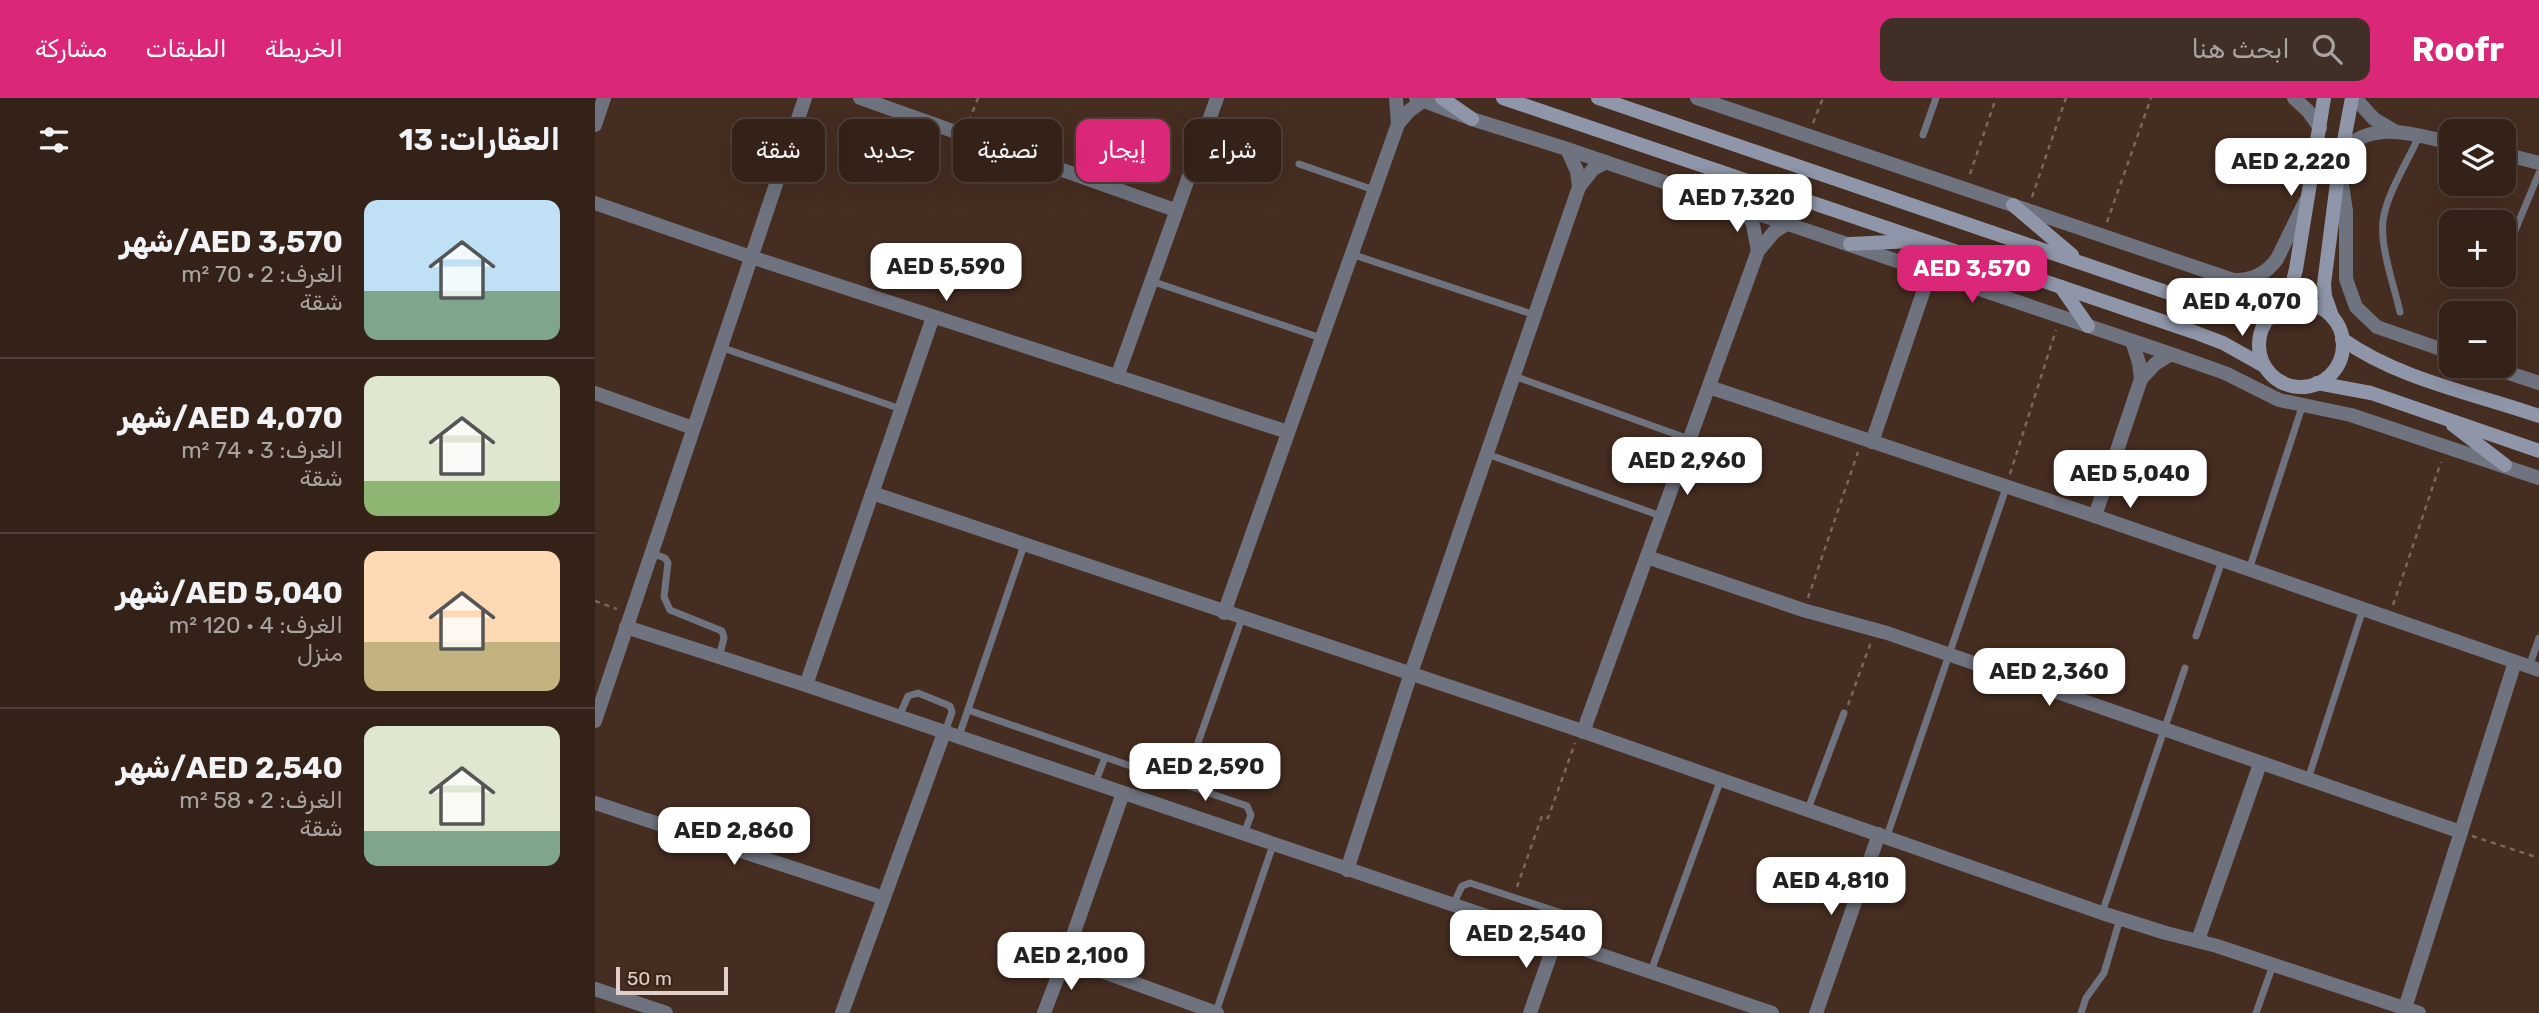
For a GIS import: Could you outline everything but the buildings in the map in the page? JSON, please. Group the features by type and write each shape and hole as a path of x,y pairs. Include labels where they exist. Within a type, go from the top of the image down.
{"main road":[{"path":"1442,98 1472,119"},
{"path":"1503,98 2209,337 2265,366"},
{"path":"1598,98 2225,311 2251,314 2304,303 2324,310 2339,327 2343,350 2335,370 2317,383"},
{"path":"2324,98 2294,279 2280,309 2268,319 2259,342 2265,366 2282,382 2294,386 2317,383 2371,393 2539,451"},
{"path":"2332,317 2324,284 2339,167 2354,98"},
{"path":"2020,207 2078,261"},
{"path":"1850,244 1921,240"},
{"path":"2061,287 2088,326"},
{"path":"2342,339 2372,358 2403,372 2537,414"},
{"path":"2444,418 2505,466"}],"street":[{"path":"595,125 604,98"},
{"path":"595,721 804,98"},
{"path":"860,98 953,131"},
{"path":"1117,377 1217,98"},
{"path":"1396,98 1398,124"},
{"path":"1697,98 2223,277 2244,280 2263,274 2277,259 2309,194"},
{"path":"2294,98 2320,128"},
{"path":"2354,98 2374,119 2394,131"},
{"path":"1224,613 1398,124 1420,99 1472,119 1788,223 2171,354 2225,373 2279,400 2302,407 2351,415 2539,478"},
{"path":"2343,150 2366,134 2394,131 2439,140"},
{"path":"1567,149 1577,171 1579,187"},
{"path":"2516,157 2539,163"},
{"path":"1347,870 1411,673 1579,187 1593,169 1606,162"},
{"path":"2339,167 2346,211 2346,279 2355,307 2377,327 2439,348"},
{"path":"1062,170 1175,210"},
{"path":"595,203 751,257 1288,432"},
{"path":"1746,209 1753,225 1758,251"},
{"path":"1581,731 1758,251 1774,232 1788,223"},
{"path":"1867,440 1930,272"},
{"path":"806,685 933,317"},
{"path":"2131,341 2137,355 2141,379"},
{"path":"2095,516 2141,379 2155,364 2171,354"},
{"path":"2516,375 2539,383"},
{"path":"872,493 1581,731 2102,913 2198,940 2414,1012 2461,832 2528,666 2095,516 1709,387"},
{"path":"595,393 692,428"},
{"path":"1647,557 1803,610 1876,629 2461,832"},
{"path":"628,620 719,657 1772,1013"},
{"path":"842,1013 884,898 952,735"},
{"path":"2198,940 2260,764"},
{"path":"1044,1013 1123,793"},
{"path":"595,803 884,898"},
{"path":"1816,1013 1883,835"},
{"path":"1530,1013 1556,939"},
{"path":"1065,958 1216,1013"},
{"path":"595,989 667,1013"}],"lane":[{"path":"1923,135 1936,98"},
{"path":"2400,312 2384,242 2383,222 2419,136"},
{"path":"1299,164 1374,190"},
{"path":"2516,228 2539,173"},
{"path":"1351,254 1536,315"},
{"path":"1151,281 1321,338"},
{"path":"720,347 901,409"},
{"path":"1514,376 1690,439"},
{"path":"2248,570 2302,407"},
{"path":"1487,454 1662,517"},
{"path":"1883,835 2006,488"},
{"path":"952,735 968,710 1024,545"},
{"path":"651,553 665,558 669,563 664,597 670,610 722,631 724,638 719,657"},
{"path":"2196,636 2222,561"},
{"path":"2308,780 2363,610"},
{"path":"1183,785 1242,618"},
{"path":"2528,666 2539,638"},
{"path":"2102,913 2185,668"},
{"path":"899,717 906,698 912,693 944,702 950,706 952,712 952,735"},
{"path":"968,710 1247,806 1251,815 1244,834"},
{"path":"1808,809 1845,713"},
{"path":"1095,784 1105,758"},
{"path":"1651,972 1721,779"},
{"path":"1216,1013 1273,845"},
{"path":"1453,905 1462,886 1470,883 1514,897 1577,919 1581,925 1576,946"},
{"path":"2081,1013 2086,998 2104,973 2120,919"},
{"path":"2256,1013 2273,965"}],"path":[{"path":"970,119 978,98"},
{"path":"1808,135 1823,98"},
{"path":"1966,188 1996,98"},
{"path":"2020,207 2066,98"},
{"path":"2102,236 2151,98"},
{"path":"2006,488 2060,317"},
{"path":"1803,610 1867,440"},
{"path":"2389,618 2446,449"},
{"path":"595,601 628,620"},
{"path":"1845,713 1876,629"},
{"path":"1514,897 1542,816 1548,818 1581,731"},
{"path":"2461,832 2539,858"}]}
